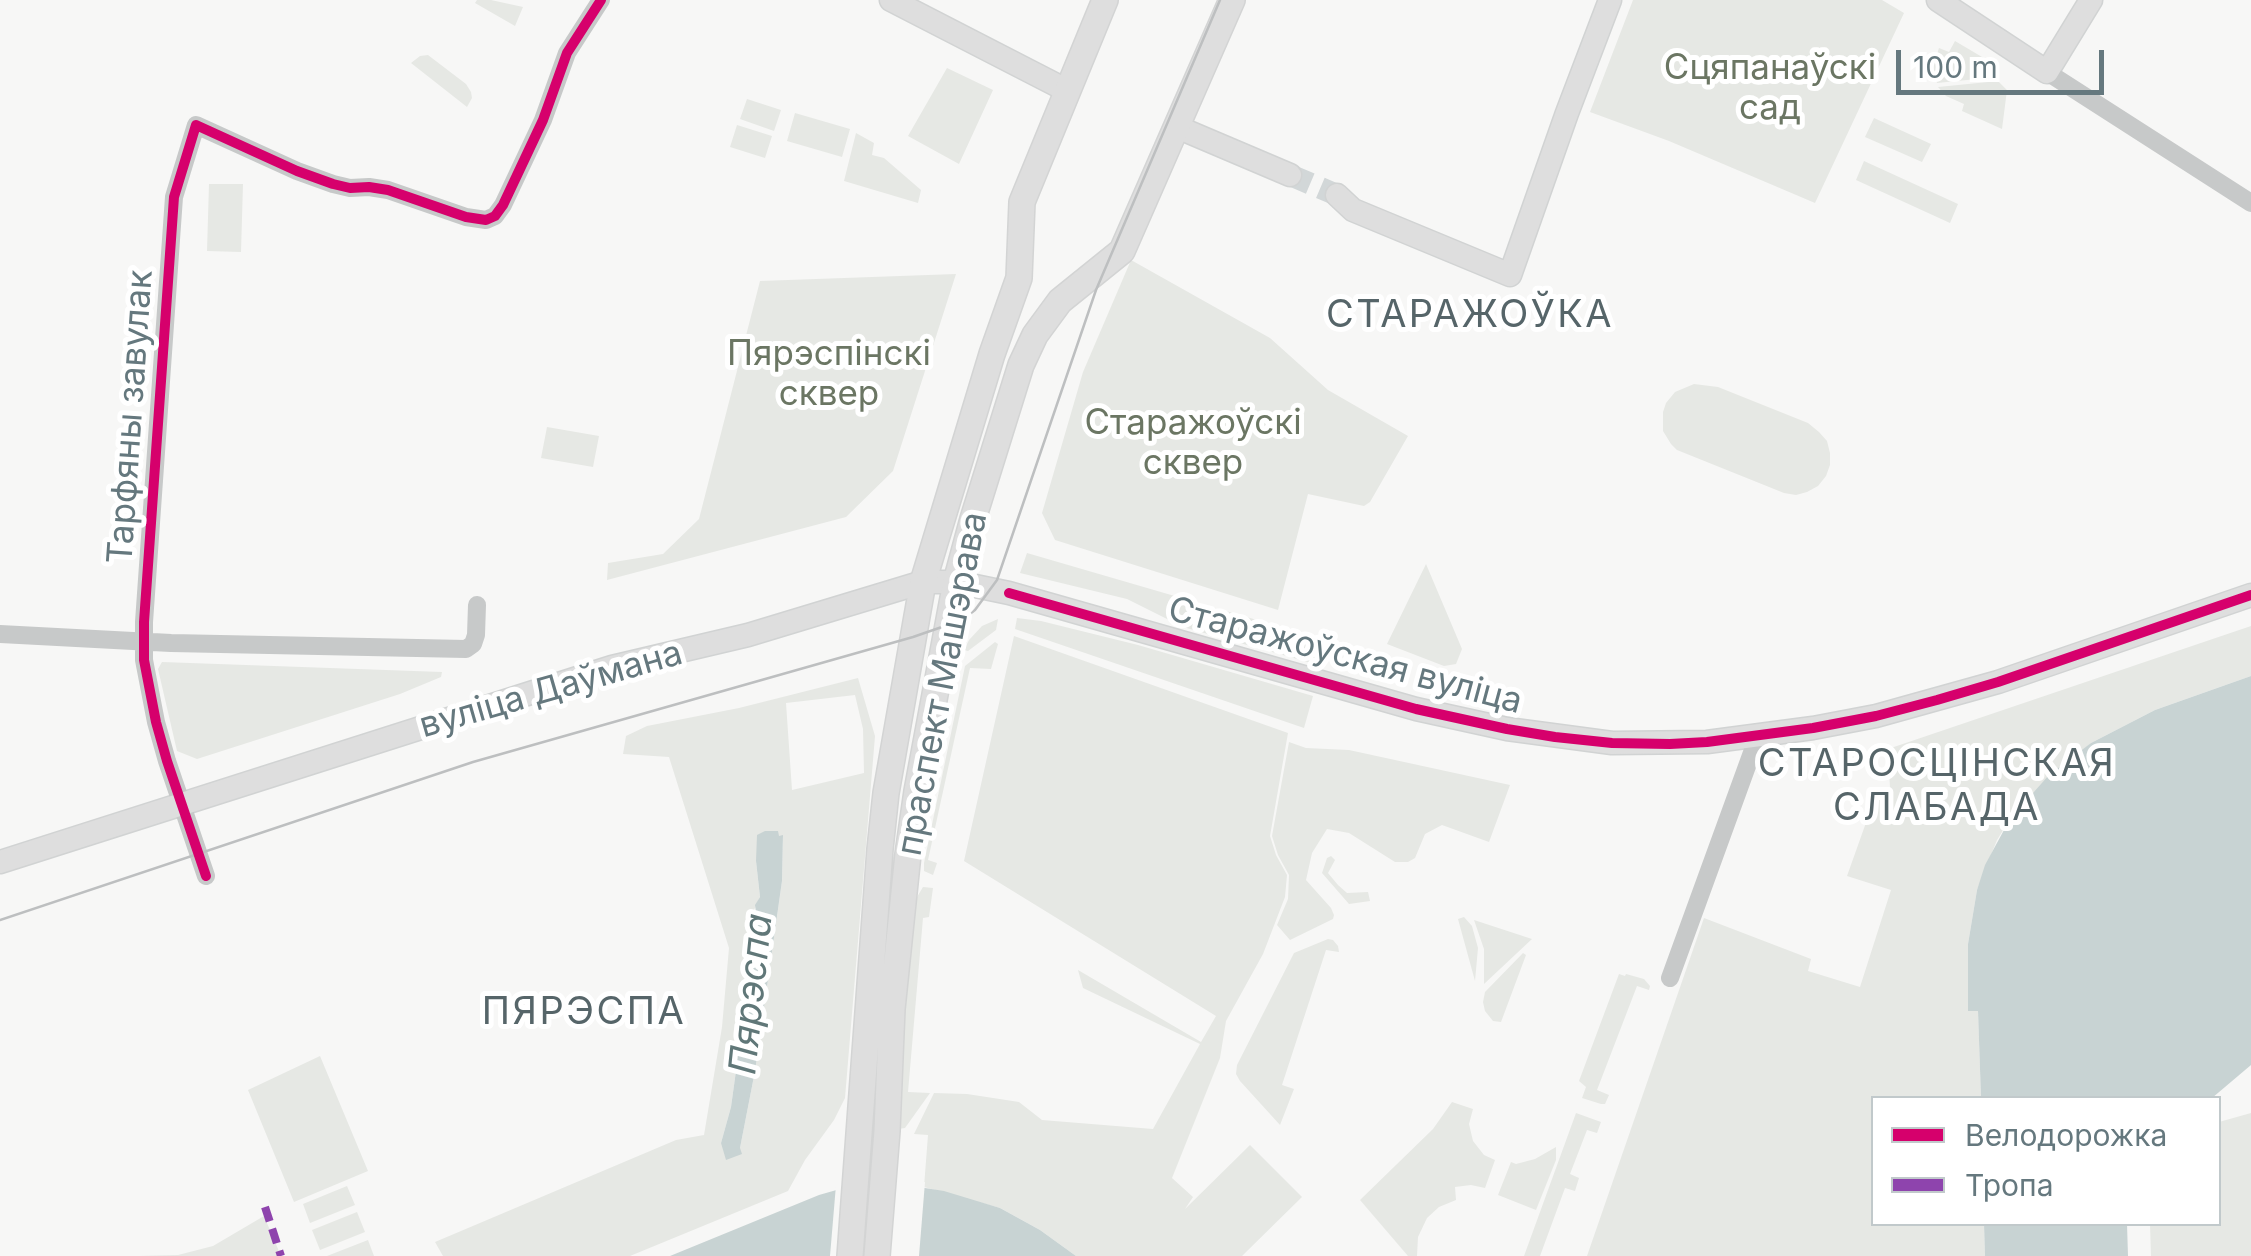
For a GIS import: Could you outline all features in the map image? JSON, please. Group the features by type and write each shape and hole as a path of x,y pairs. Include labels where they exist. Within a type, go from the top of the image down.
{"main road":[{"path":"891,0 1068,91"},
{"name":"праспект Машэрава","path":"877,1256 887,1132 878,1038 874,916 886,793 923,582 1019,278 1022,202 1105,0"},
{"name":"праспект Машэрава","path":"850,1256 860,1129 956,582 1021,365 1060,301 1122,251 1232,0"},
{"path":"1336,195 1353,210 1510,274 1610,0"},
{"path":"1938,0 2047,72 2091,0"},
{"path":"1176,127 1290,175"},
{"name":"вуліца Даўмана","path":"0,862 612,667 748,635 923,582 956,582"},
{"name":"Старажоўская вуліца","path":"956,582 1008,593 1416,710 1507,730 1612,743 1688,743 1758,736 1876,716 1998,682 2251,595"}],"street":[{"name":"Тарфяны завулак","path":"206,876 156,722 144,660 174,197 196,125 333,184 388,190 486,220 495,216 502,205 543,120 567,53 600,0"},
{"path":"2047,72 2251,203"},
{"path":"0,634 466,649 476,635 477,604"},
{"path":"1670,978 1758,736"}],"green space":[{"path":"477,0 523,7 515,26 475,3"},
{"name":"Сцяпанаўскі сад","path":"1633,0 1882,0 1904,13 1815,203 1590,112"},
{"path":"1955,41 1999,67 1997,77 1937,83 1933,69 1939,48 1949,52"},
{"path":"428,55 466,84 472,98 467,107 411,63"},
{"path":"947,68 993,90 959,164 908,136"},
{"path":"1998,81 2007,90 2002,129 1962,111 1964,104 1946,96 1938,87"},
{"path":"747,99 781,110 774,131 740,119"},
{"path":"795,113 850,129 842,157 787,141"},
{"path":"1874,118 1931,144 1922,162 1865,137"},
{"path":"737,125 772,136 765,158 730,147"},
{"path":"856,133 874,143 872,155 884,158 921,190 918,203 844,181"},
{"path":"1864,161 1958,204 1950,223 1856,180"},
{"path":"209,184 243,184 241,252 207,251"},
{"name":"Старажоўскі сквер","path":"1131,260 1270,338 1328,390 1408,436 1364,506 1308,494 1278,610 1055,540 1042,513 1083,372"},
{"name":"Пярэспінскі сквер","path":"956,274 893,471 846,517 607,580 608,563 663,554 699,519 760,281"},
{"path":"1694,384 1718,387 1808,423 1827,441 1830,465 1826,476 1807,492 1784,493 1677,450 1663,431 1663,412 1675,392"},
{"path":"547,427 599,436 593,467 541,458"},
{"path":"1027,553 1329,641 1322,666 1183,627 1127,599 1020,573"},
{"path":"1426,564 1462,649 1456,664 1444,666 1387,644"},
{"path":"1017,618 1138,645 1313,696 1304,728 1015,629"},
{"path":"998,619 996,630 964,650 982,626"},
{"path":"2251,626 2251,676 2155,710 2091,743 2010,819 1997,840 1977,890 1968,944 1969,1011 1978,1010 1981,1096 1871,1096 1871,1226 1984,1226 1985,1256 1587,1256 1704,918 1811,959 1808,971 1860,987 1891,890 1847,876 1873,803 1890,788 1888,749"},
{"path":"1014,636 1288,733 1270,836 1287,875 1285,897 1263,954 1226,1021 1220,1058 1172,1178 1193,1197 1185,1209 1250,1145 1302,1197 1242,1256 1076,1256 1000,1208 924,1187 928,1135 914,1134 934,1093 1019,1102 1042,1120 1153,1129 1200,1044 1083,988 1078,970 1201,1042 1216,1016 964,861"},
{"path":"995,642 998,644 991,669 970,668 928,860 937,863 933,875 924,871 924,863 965,666"},
{"path":"162,662 442,672 441,677 400,694 197,759 177,751 158,669"},
{"path":"858,678 875,736 845,1098 834,1120 788,1191 630,1256 443,1256 435,1242 676,1140 704,1135 722,1027 729,948 669,757 623,754 626,736 647,726","holes":["855,695 863,729 864,773 792,790 786,703","783,836 782,881 740,1148 721,1143 731,1107 757,918 754,910 760,897 756,861"]},
{"path":"1289,742 1306,748 1349,750 1510,785 1489,842 1442,825 1425,834 1415,858 1408,862 1395,862 1349,833 1327,829 1312,853 1306,880 1331,908 1333,919 1290,940 1277,925 1288,899 1289,875 1272,836"},
{"path":"1331,856 1335,860 1328,873 1338,885 1347,893 1368,892 1370,901 1349,904 1322,873"},
{"path":"923,887 933,888 929,917 923,918 908,1092 930,1093 905,1128 898,1129 908,920"},
{"path":"1464,917 1472,926 1478,948 1475,981 1458,919"},
{"path":"1474,920 1532,939 1484,984 1484,949"},
{"path":"1333,940 1339,952 1326,950 1282,1085 1294,1089 1280,1125 1240,1081 1237,1065 1294,953"},
{"path":"1523,953 1526,955 1501,1022 1493,1021 1485,1011 1485,992"},
{"path":"1619,974 1644,979 1650,986 1649,990 1637,986 1597,1090 1609,1095 1601,1104 1582,1098 1586,1087 1579,1081"},
{"path":"320,1056 368,1171 294,1202 248,1090"},
{"path":"1452,1102 1473,1109 1469,1124 1473,1141 1484,1155 1495,1160 1485,1188 1455,1187 1456,1200 1439,1207 1427,1218 1418,1237 1417,1256 1408,1256 1360,1200 1433,1129"},
{"path":"1576,1113 1601,1122 1597,1133 1587,1130 1570,1174 1579,1178 1575,1191 1565,1188 1540,1256 1524,1256"},
{"path":"2251,1113 2251,1256 2151,1256 2150,1226 2221,1226 2221,1121"},
{"path":"1556,1147 1556,1160 1536,1210 1498,1195 1511,1162 1535,1159"},
{"path":"347,1186 355,1205 310,1223 303,1204"},
{"path":"357,1212 365,1232 320,1250 312,1230"},
{"path":"264,1216 281,1256 139,1256 178,1255 213,1246"},
{"path":"368,1240 374,1256 327,1256"}],"water":[{"path":"2251,676 2251,1065 2214,1096 1981,1096 1978,1011 1968,1011 1968,944 1985,865 2010,819 2049,775 2091,743 2155,710"},
{"name":"Пярэспа","path":"765,831 783,835 782,881 742,1154 726,1160 721,1143 731,1107 757,919 755,905 760,897 757,835"},
{"path":"906,1185 944,1191 1000,1208 1076,1256 670,1256 819,1195 847,1187"},
{"path":"1984,1226 2127,1226 2128,1256 1985,1256"}],"pier":[{"path":"885,1179 925,1182 919,1256 830,1256 836,1185"}],"tunnel":[{"path":"1290,175 1337,195"}],"tram line":[{"path":"0,920 473,762 962,620 975,610 997,580 1096,290 1220,0"}],"marked path":[{"path":"265,1207 281,1256"}],"cycle path":[{"path":"206,876 167,761 144,660 174,197 196,125 333,184 388,190 486,220 503,205 543,120 567,53 601,0"},
{"path":"1009,593 1416,709 1555,737 1670,744 1813,728 1876,716 1998,682 2251,595"}],"district":[{"name":"СТАРАЖОЎКА","path":"1470,316"},
{"name":"СТАРОСЦІНСКАЯ СЛАБАДА","path":"1937,787"},
{"name":"ПЯРЭСПА","path":"584,1013"}]}
